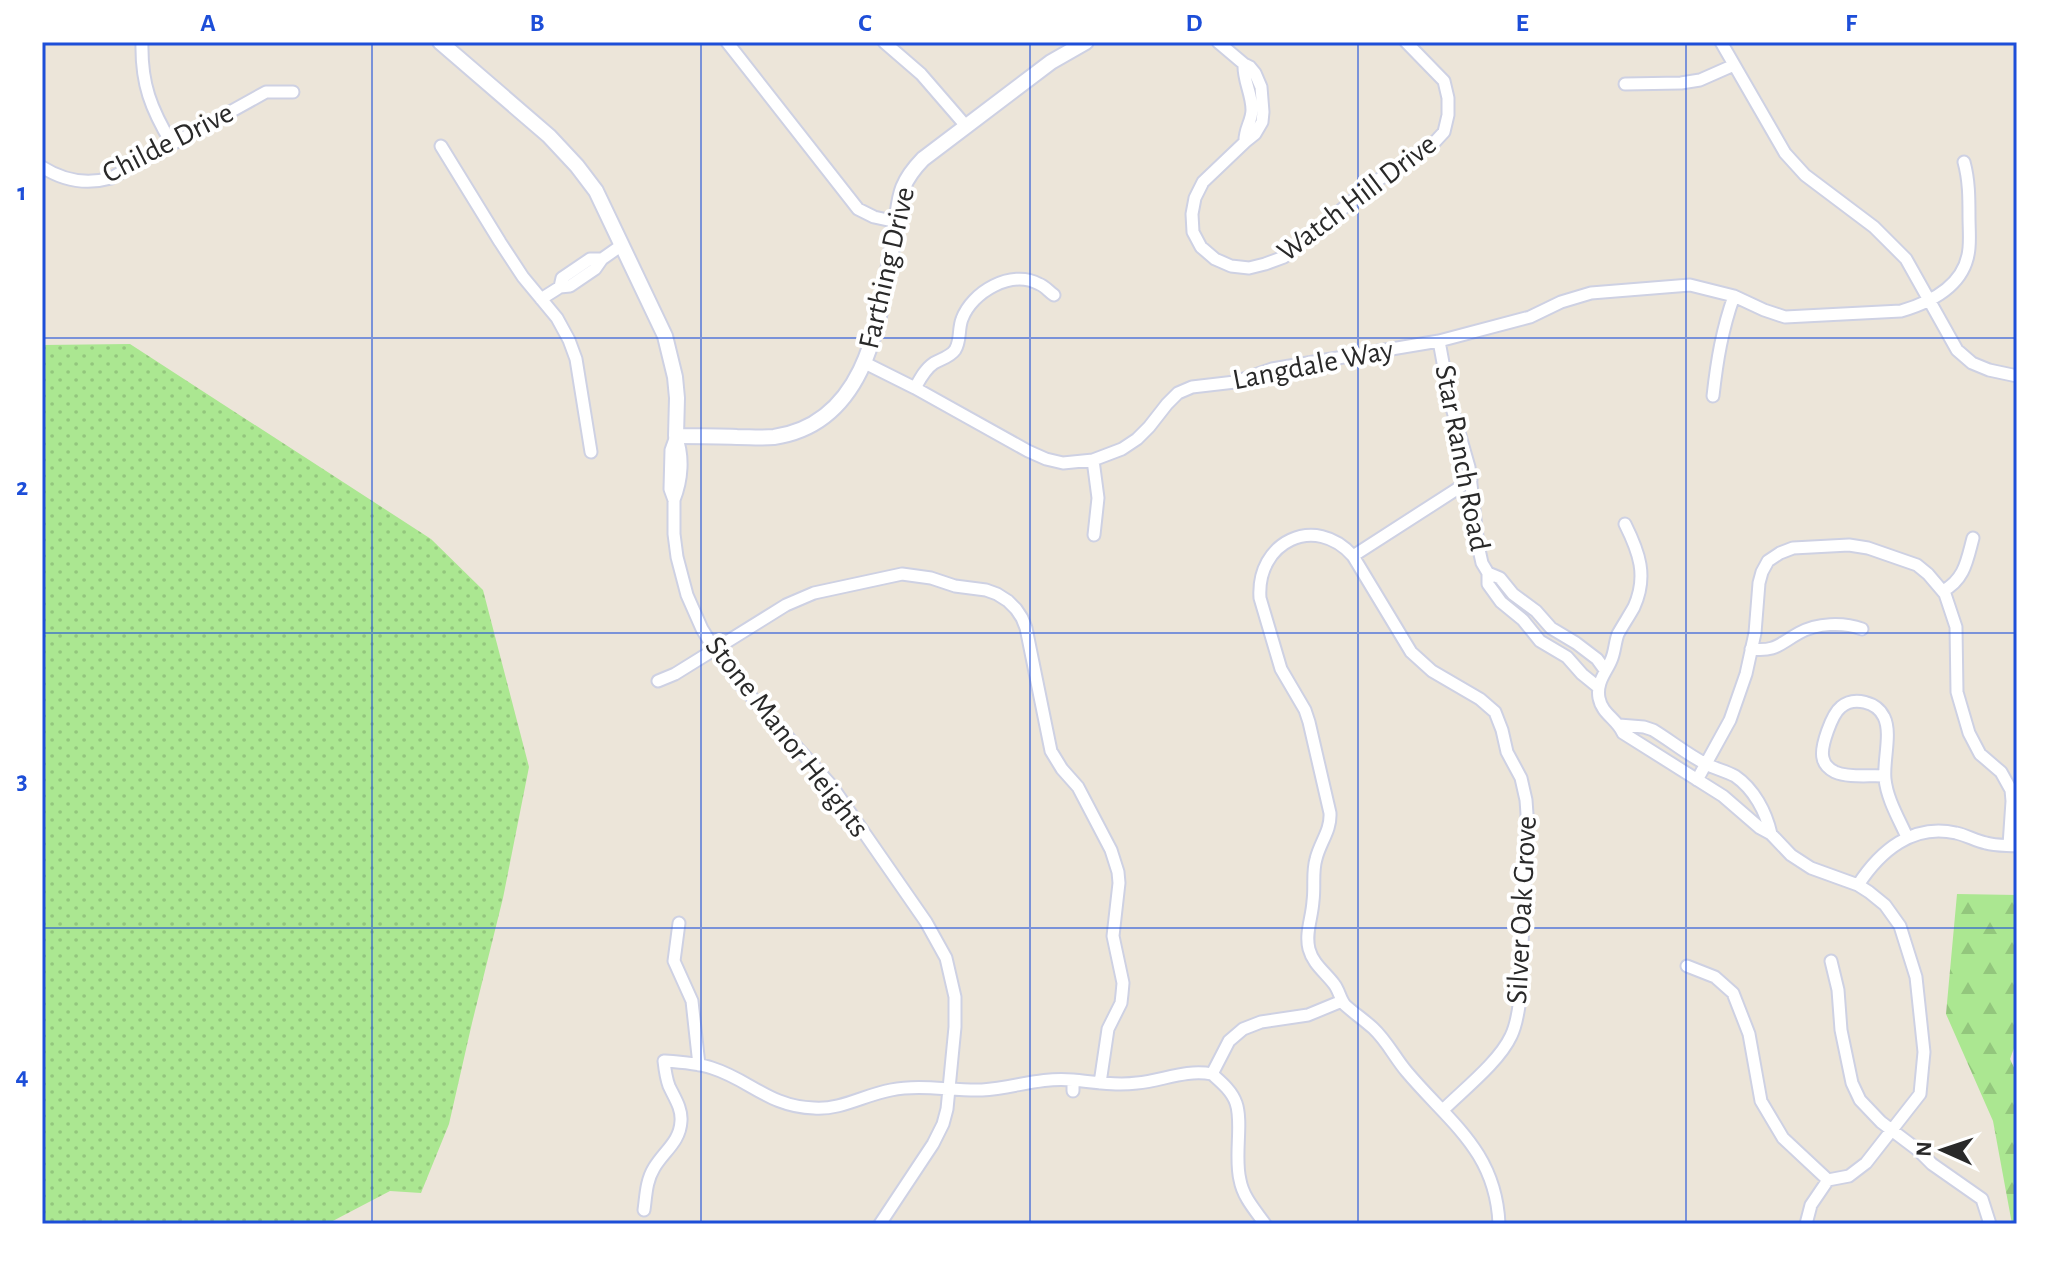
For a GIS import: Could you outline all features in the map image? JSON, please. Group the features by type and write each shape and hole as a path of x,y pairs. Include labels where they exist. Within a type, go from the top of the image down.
{"street":[{"path":"142,42 146,92 172,144"},
{"path":"440,42 565,151 596,191 656,316 672,359 677,398 676,436"},
{"path":"727,42 858,209 874,217 897,222"},
{"path":"884,42 921,74 966,126"},
{"name":"Farthing Drive","path":"676,436 771,437 806,426 835,408 865,363 878,316 906,178 923,159 966,126 1051,62 1086,42"},
{"name":"Watch Hill Drive","path":"1218,42 1250,67 1258,79 1263,104 1260,128 1203,182 1195,198 1193,232 1201,247 1215,259 1231,266 1249,268 1284,257 1375,182 1431,146 1444,132 1448,98 1444,81 1406,42"},
{"path":"1721,42 1785,153 1805,175 1874,227 1906,259 1957,350 1972,363 2017,376"},
{"path":"1625,84 1700,80 1734,65"},
{"name":"Childe Drive","path":"42,167 74,181 103,181 266,92 293,92"},
{"path":"441,146 523,277 557,318 573,349 591,452"},
{"name":"Langdale Way","path":"865,363 1028,451 1046,459 1078,463 1122,449 1137,439 1178,393 1192,387 1235,382 1272,369 1439,341 1530,317 1561,302 1591,293 1690,285 1734,296 1785,317 1901,311 1919,306 1945,292 1956,282 1969,251 1969,181 1964,162"},
{"path":"541,299 560,287 562,278 590,259 602,259 622,245"},
{"path":"915,388 933,364 956,349 965,313 971,303 989,288 1005,281 1032,281 1054,295"},
{"path":"1713,396 1718,353 1734,296"},
{"name":"Star Ranch Road","path":"1439,341 1450,401 1469,467 1482,563 1488,573 1488,584 1501,602 1523,620 1540,641 1567,657 1598,687 1601,706 1623,733 1723,796 1771,834 1791,855 1811,868 1869,892 1885,905 1900,926 1916,977 1924,1052 1920,1094 1866,1163 1849,1176 1828,1180"},
{"name":"Stone Manor Heights","path":"676,436 671,450 670,489 674,500 674,534 681,575 694,613 738,682 831,785 926,922 951,972 956,1012 947,1109 939,1132 880,1224"},
{"path":"1093,460 1098,498 1094,535"},
{"path":"1353,556 1471,480"},
{"path":"1598,687 1640,585 1638,550 1625,524"},
{"name":"Silver Oak Grove","path":"1443,1110 1499,1055 1516,1025 1520,999 1526,800 1521,778 1507,752 1495,712 1480,699 1432,671 1411,652 1345,546 1325,536 1296,538 1286,542 1270,557 1259,589 1281,669 1305,710 1329,802 1330,823 1316,859 1307,935 1311,955 1315,964 1333,983 1342,1001 1373,1028 1405,1070 1472,1142 1488,1171 1497,1200 1499,1224"},
{"path":"1943,591 1953,585 1964,571 1973,538"},
{"path":"1697,780 1730,720 1746,674 1758,608 1759,583 1768,561 1793,548 1849,545 1868,548 1917,565 1943,591 1956,627 1957,692 1969,733 1980,754 2001,772 2011,790 2013,846 1933,831 1907,837 1880,857 1858,885"},
{"name":"Star Ranch Road","path":"1488,573 1500,578 1551,628 1597,659 1605,670"},
{"path":"658,681 675,674 786,605 814,593 902,574 986,590 997,594 1016,609 1026,628 1051,751 1078,787 1111,850 1118,872 1113,936 1123,983 1121,1003 1108,1029 1100,1083"},
{"path":"1751,649 1765,651 1778,647 1814,627 1835,625 1862,629"},
{"path":"1567,657 1576,643"},
{"path":"1884,776 1838,773 1826,765 1823,759 1824,741 1841,706 1861,701 1879,710 1885,718 1886,789 1907,837"},
{"name":"Star Ranch Road","path":"1619,725 1653,730 1706,764 1735,776 1768,819 1771,834"},
{"path":"679,923 674,961 692,1001 699,1065"},
{"path":"1831,961 1852,1083 1860,1100 1881,1122 1932,1164 1982,1199 1990,1224"},
{"path":"1687,966 1715,977 1733,993 1749,1034 1761,1101 1783,1138 1828,1180 1811,1205 1806,1224"},
{"path":"1212,1074 1229,1041 1243,1029 1261,1022 1308,1015 1342,1001"},
{"path":"644,1210 650,1176 679,1133 681,1114 669,1086 664,1061 699,1065 724,1073 768,1097 799,1107 829,1108 880,1092 906,1088 981,1090 1045,1079 1073,1086 1130,1084 1201,1072 1212,1074 1236,1101 1240,1182 1265,1224"}],"green space":[{"path":"130,344 431,539 483,590 529,767 503,898 449,1124 421,1193 390,1191 327,1224 42,1224 42,345"},
{"path":"1957,894 2017,895 2017,1040 2010,1059 2017,1074 2017,1224 2012,1224 1993,1121 1946,1014"}]}
